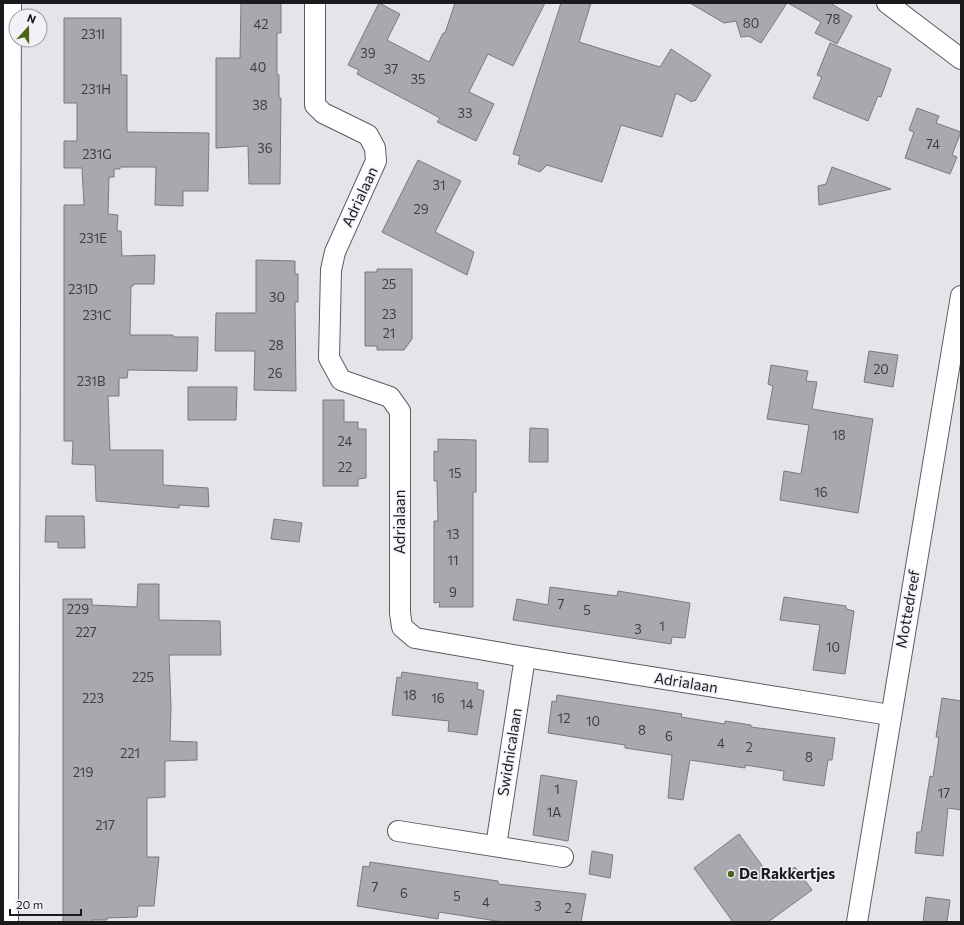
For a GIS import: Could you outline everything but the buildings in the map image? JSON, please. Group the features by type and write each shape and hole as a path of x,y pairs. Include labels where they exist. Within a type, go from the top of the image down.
{"street":[{"path":"8,922 11,3"},
{"name":"Adrialaan","path":"315,3 315,105 323,113 368,135 375,148 376,161 334,252 331,270 329,358 341,380 390,397 400,411 400,613 402,627 415,638 890,715"},
{"path":"887,3 961,59"},
{"name":"Mottedreef","path":"857,922 890,715 961,296"},
{"name":"Swidnicalaan","path":"496,846 525,657"},
{"path":"398,831 563,857"}],"place":[{"name":"De Rakkertjes","path":"731,874"}]}
